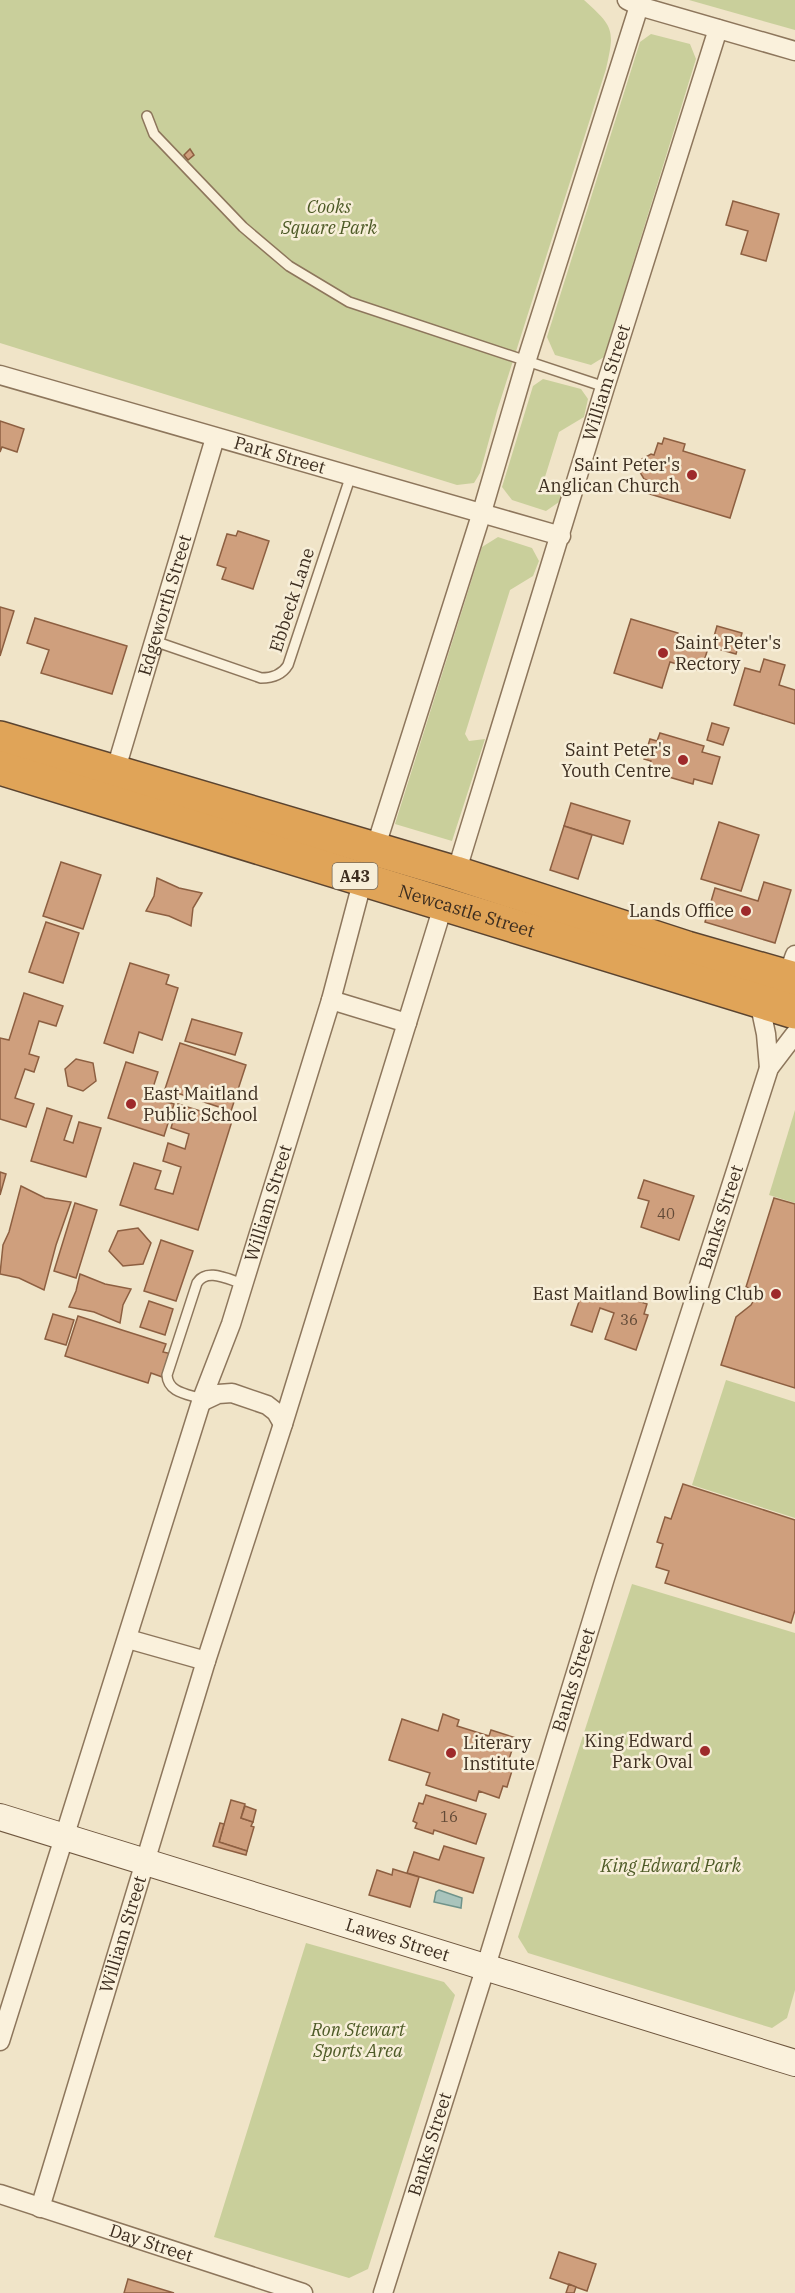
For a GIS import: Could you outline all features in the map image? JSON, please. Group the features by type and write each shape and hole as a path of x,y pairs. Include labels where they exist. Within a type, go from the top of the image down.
{"highway":[{"name":"Newcastle Street","path":"0,738 115,772 369,864 444,903 795,1012"},
{"name":"Newcastle Street","path":"0,768 369,864 456,873 687,948 793,976"}],"main road":[{"name":"Lawes Street","path":"0,1817 794,2060"}],"street":[{"path":"633,3 795,51"},
{"name":"William Street","path":"0,2041 202,1400 244,1284 331,1000 369,864 482,512 633,3"},
{"name":"William Street","path":"456,873 718,29"},
{"name":"Park Street","path":"0,375 561,536"},
{"name":"Edgeworth Street","path":"115,772 216,438"},
{"name":"William Street","path":"40,2208 206,1661 283,1424 444,903"},
{"path":"331,1000 407,1023"},
{"name":"Banks Street","path":"759,1001 766,1034 769,1068"},
{"name":"Banks Street","path":"382,2293 486,1966 605,1578 769,1068 795,1034"},
{"path":"202,1400 218,1394 232,1393 267,1405 276,1412 283,1424"},
{"path":"128,1639 206,1661"},
{"name":"Day Street","path":"0,2194 303,2293"}],"lane":[{"path":"147,116 154,134 243,227 289,266 349,302 605,387"},
{"name":"Ebbeck Lane","path":"154,641 256,677 274,676 284,670 351,476"},
{"path":"202,1400 174,1389 167,1375 197,1283 199,1279 209,1275 244,1284"}],"green space":[{"name":"Cooks Square Park","path":"0,0 584,0 607,23 611,46 606,69 497,411 480,473 474,483 457,485 0,343"},
{"path":"689,0 795,0 795,30"},
{"path":"651,34 690,44 696,59 604,357 591,365 555,355 547,337 640,42"},
{"path":"543,379 581,389 588,399 584,417 559,432 540,493 559,483 563,488 559,502 546,511 512,500 502,487 533,386"},
{"path":"498,537 532,548 539,561 533,576 510,590 465,734 469,741 485,739 452,841 395,824 482,547"},
{"path":"795,1110 795,1203 769,1195"},
{"path":"726,1380 795,1402 795,1518 692,1485"},
{"name":"King Edward Park","path":"632,1584 795,1633 795,1990 787,2018 772,2028 528,1953 518,1937"},
{"name":"Ron Stewart Sports Area","path":"306,1943 444,1982 455,1995 368,2269 349,2278 214,2237"}],"water":[{"path":"439,1890 462,1898 461,1908 434,1902 436,1892"}],"building":[{"path":"190,149 194,155 188,160 184,155"},
{"path":"733,201 779,214 766,261 741,254 748,231 726,225"},
{"path":"0,421 24,429 17,452 2,447 0,452"},
{"name":"Saint Peter's Anglican Church","path":"664,438 685,444 683,451 745,470 730,518 643,492 647,480 638,469 642,459 651,454 654,455 658,443 662,444"},
{"path":"238,531 269,541 253,589 222,579 226,568 217,565 227,534 236,536"},
{"path":"0,607 14,611 0,656"},
{"path":"35,618 127,646 112,694 41,673 49,650 27,643"},
{"name":"Saint Peter's Rectory","path":"631,619 709,645 701,671 670,662 662,688 614,673"},
{"path":"717,626 742,633 736,654 711,647"},
{"path":"764,659 785,665 779,685 795,690 795,724 734,705 745,668 760,672"},
{"path":"712,723 729,728 723,745 707,740"},
{"name":"Saint Peter's Youth Centre","path":"660,733 704,746 702,752 720,757 712,784 694,779 693,784 648,771 651,761 644,759 650,739 657,741"},
{"path":"571,803 630,821 623,844 564,826"},
{"path":"719,822 759,835 741,891 701,879"},
{"path":"564,826 592,835 578,879 550,870"},
{"path":"61,862 101,875 83,929 43,916"},
{"path":"157,878 179,888 202,893 193,908 191,926 169,916 146,911 154,896"},
{"name":"Lands Office","path":"764,882 791,890 775,943 705,922 715,888 758,901"},
{"path":"46,922 79,933 63,983 29,972"},
{"path":"130,963 169,975 166,984 178,988 162,1040 139,1032 133,1053 104,1043"},
{"path":"24,993 63,1006 56,1026 39,1021 29,1054 39,1057 34,1072 25,1069 15,1098 34,1104 26,1127 0,1119 0,1038 9,1040"},
{"path":"192,1019 242,1033 235,1055 185,1041"},
{"path":"180,1043 246,1065 231,1111 165,1089"},
{"path":"76,1059 93,1063 96,1081 83,1091 68,1086 65,1069"},
{"path":"126,1062 158,1072 150,1097 174,1104 164,1136 108,1118"},
{"path":"178,1104 232,1121 198,1230 120,1205 134,1163 161,1171 155,1189 173,1194 181,1167 163,1161 168,1143 185,1149 189,1134 171,1128"},
{"path":"47,1108 72,1116 64,1140 73,1143 79,1122 101,1128 86,1177 31,1161"},
{"path":"0,1172 6,1174 0,1195"},
{"path":"644,1180 694,1196 679,1240 641,1227 649,1201 638,1198"},
{"path":"21,1186 45,1198 71,1202 44,1290 19,1278 0,1274 3,1245 9,1232"},
{"name":"East Maitland Bowling Club","path":"774,1198 795,1204 795,1388 721,1365 736,1317 751,1305 759,1291 746,1287"},
{"path":"75,1203 97,1210 76,1278 54,1271"},
{"path":"138,1228 151,1243 143,1264 123,1266 109,1251 118,1231"},
{"path":"161,1240 193,1251 176,1301 144,1291"},
{"path":"80,1274 105,1284 131,1289 123,1305 120,1323 94,1312 69,1307"},
{"path":"584,1287 608,1295 609,1291 647,1304 644,1314 648,1315 636,1350 605,1339 614,1313 600,1308 592,1332 571,1325"},
{"path":"149,1301 173,1309 165,1335 140,1327"},
{"path":"53,1314 74,1320 66,1345 45,1339"},
{"path":"78,1316 166,1344 163,1352 172,1354 165,1378 151,1373 148,1383 65,1356"},
{"path":"683,1484 795,1520 795,1610 791,1623 665,1583 669,1571 656,1567 663,1544 657,1542 665,1517 671,1519"},
{"name":"Literary Institute","path":"443,1714 459,1720 457,1726 489,1736 491,1730 516,1738 509,1759 515,1761 507,1787 503,1786 499,1798 479,1791 476,1801 426,1785 430,1773 389,1760 402,1719 438,1731"},
{"path":"426,1795 486,1814 476,1844 434,1830 433,1834 415,1828 417,1823 413,1821 419,1803 423,1804"},
{"path":"231,1800 245,1804 241,1818 253,1822 251,1826 254,1827 247,1851 219,1842"},
{"path":"245,1806 256,1810 253,1822 241,1818"},
{"path":"220,1823 224,1824 219,1842 247,1851 246,1855 213,1846"},
{"path":"444,1846 484,1858 473,1893 407,1873 414,1852 439,1860"},
{"path":"393,1869 419,1877 410,1907 369,1895 377,1870 392,1875"},
{"path":"559,2252 596,2264 587,2291 550,2278"},
{"path":"128,2279 174,2293 124,2293"},
{"path":"569,2284 576,2287 574,2293 566,2293"}],"place":[{"name":"Saint Peter's Anglican Church","path":"692,475"},
{"name":"Saint Peter's Rectory","path":"663,653"},
{"name":"Saint Peter's Youth Centre","path":"683,760"},
{"name":"Lands Office","path":"746,911"},
{"name":"East Maitland Public School","path":"131,1104"},
{"name":"East Maitland Bowling Club","path":"776,1294"},
{"name":"King Edward Park Oval","path":"705,1751"},
{"name":"Literary Institute","path":"451,1753"}]}
